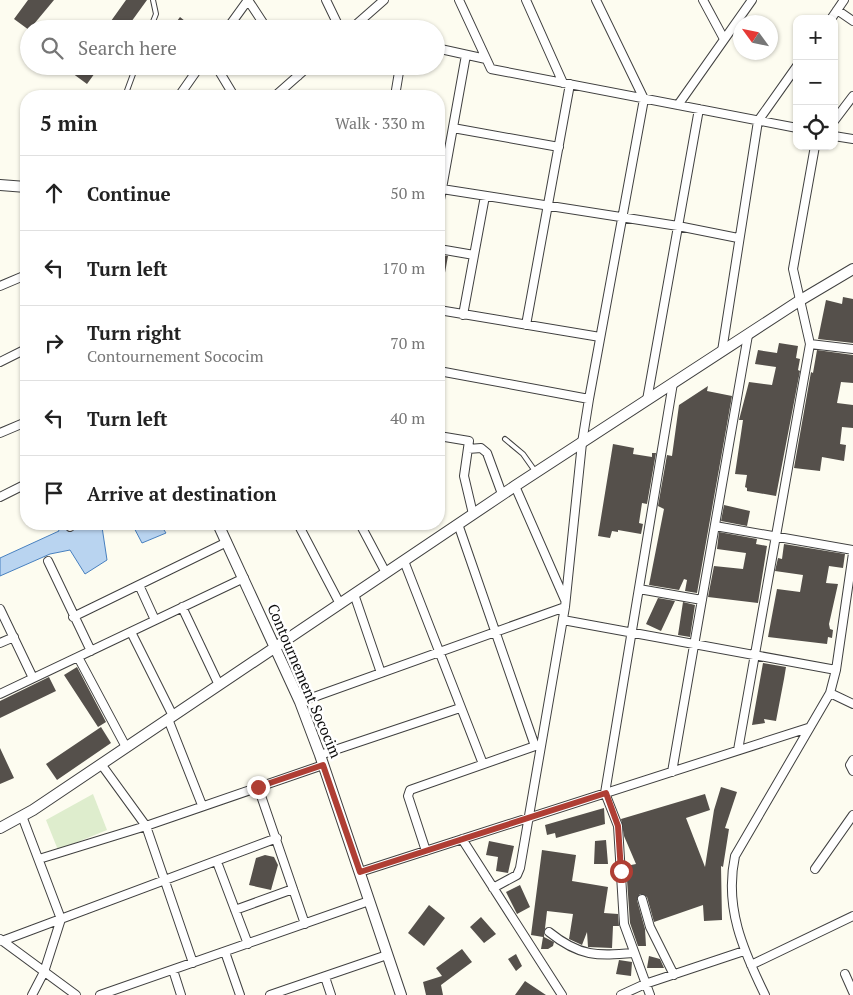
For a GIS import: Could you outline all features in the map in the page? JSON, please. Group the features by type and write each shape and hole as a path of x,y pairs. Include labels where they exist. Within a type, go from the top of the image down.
{"street":[{"path":"234,20 248,0 261,20"},
{"path":"326,0 336,20"},
{"path":"361,20 384,0"},
{"path":"459,0 491,69 793,127"},
{"path":"526,0 567,84 559,146 526,325"},
{"path":"493,888 517,875 520,868 538,745 566,604 582,443 589,399 644,98 597,4 604,0"},
{"path":"703,0 724,39"},
{"path":"678,105 752,0"},
{"path":"834,15 844,0"},
{"path":"837,10 853,22"},
{"path":"445,50 486,59"},
{"path":"445,172 466,55"},
{"path":"722,351 738,238 758,121 793,72"},
{"path":"183,90 194,75"},
{"path":"221,75 230,90"},
{"path":"396,90 398,75"},
{"path":"282,90 298,76"},
{"path":"838,116 853,96"},
{"path":"647,400 699,109"},
{"path":"453,128 559,146"},
{"path":"838,137 853,139"},
{"path":"738,750 810,344 794,269 814,150"},
{"path":"0,184 20,186"},
{"path":"445,190 622,219 678,226 738,238"},
{"path":"463,315 484,196"},
{"path":"445,250 474,255"},
{"path":"0,828 22,816 220,685 502,494 800,301 853,270"},
{"path":"0,286 20,278"},
{"path":"445,311 600,337"},
{"path":"672,772 748,335"},
{"path":"810,344 853,350"},
{"path":"0,362 20,352"},
{"path":"445,372 589,399"},
{"path":"650,995 624,924 618,826 606,793 673,383"},
{"path":"0,434 20,425"},
{"path":"445,437 469,441 464,476 473,514"},
{"path":"468,449 481,448 487,453 502,494"},
{"path":"515,486 566,604"},
{"path":"0,497 20,487"},
{"path":"458,524 538,745"},
{"path":"715,526 853,551 836,670 830,692 735,856 731,872 733,917 744,951 765,995"},
{"name":"Contournement Sococim","path":"221,530 300,702 320,755 401,995"},
{"path":"301,530 340,604"},
{"path":"363,530 386,573"},
{"path":"73,617 226,542"},
{"path":"404,561 483,764"},
{"path":"48,562 91,651"},
{"path":"0,694 244,578"},
{"path":"139,585 155,620"},
{"path":"639,589 702,600"},
{"path":"354,594 381,673"},
{"path":"300,702 496,632 566,604"},
{"path":"182,607 220,685"},
{"path":"0,609 33,678"},
{"path":"563,620 836,670"},
{"path":"131,632 170,718 202,805"},
{"path":"0,644 14,637"},
{"path":"78,657 126,747"},
{"path":"830,692 853,704"},
{"path":"320,755 460,708"},
{"path":"360,872 808,728"},
{"path":"426,851 408,796 410,790 538,745"},
{"path":"853,760 850,765 853,771"},
{"path":"101,764 146,826 193,963"},
{"path":"39,859 146,826 202,805 323,765"},
{"path":"258,787 305,924"},
{"path":"815,869 853,814"},
{"path":"22,816 61,919 44,972 32,995"},
{"path":"1,940 217,862 277,838"},
{"path":"462,839 562,995"},
{"path":"217,862 248,944"},
{"path":"235,910 293,889"},
{"path":"642,899 650,927 674,974"},
{"path":"100,995 369,901"},
{"path":"751,966 853,916"},
{"path":"549,932 577,950 597,956 634,953"},
{"path":"1,940 76,995"},
{"path":"621,995 645,984 744,951"},
{"path":"225,952 240,995"},
{"path":"270,995 387,955"},
{"path":"173,970 181,995"},
{"path":"844,974 853,991"},
{"path":"325,977 331,995"}],"lane":[{"path":"153,0 156,14 154,20"},
{"path":"127,90 133,75"},
{"path":"505,439 523,454 536,472"}],"green space":[{"path":"93,794 107,830 58,850 46,820"}],"water":[{"path":"102,530 107,560 85,574 70,550 50,554 0,576 0,558 59,531"},
{"path":"135,530 164,530 166,533 142,543"}],"building":[{"path":"28,0 54,0 37,20 20,20 20,23 14,19"},
{"path":"126,0 147,0 133,20 112,20"},
{"path":"75,75 94,75 87,84"},
{"path":"445,256 448,256 445,273"},
{"path":"843,297 853,299 853,343 818,339 826,300 842,304"},
{"path":"779,343 798,346 796,358 800,359 798,370 800,371 776,496 747,491 745,487 747,475 735,474 743,420 739,420 749,382 772,385 776,367 755,364 758,350 777,353"},
{"path":"817,350 853,355 853,383 841,382 837,403 853,405 853,428 842,427 840,444 846,445 844,461 822,457 820,471 794,468 811,372 813,373"},
{"path":"708,386 707,391 732,396 697,593 685,591 687,580 684,579 679,590 649,585 664,509 658,506 667,455 672,456 679,405"},
{"path":"613,444 634,448 633,454 652,457 652,453 656,453 647,504 642,503 639,523 643,524 641,534 618,530 618,532 612,531 610,538 598,536"},
{"path":"724,505 750,511 747,526 721,521"},
{"path":"719,532 757,539 756,544 767,546 758,603 708,597 714,566 743,569 746,553 717,549"},
{"path":"784,544 845,554 843,568 829,566 826,583 838,584 829,624 830,629 833,630 832,638 828,637 827,644 768,637 777,589 800,592 803,575 775,571 778,558 782,559"},
{"path":"658,598 675,601 661,631 646,624"},
{"path":"683,602 695,605 690,637 678,635"},
{"path":"763,663 786,667 784,679 776,721 764,719 765,723 752,725"},
{"path":"77,667 106,722 98,727 64,675"},
{"path":"49,677 56,691 0,718 0,701"},
{"path":"101,727 111,743 57,780 46,764"},
{"path":"0,748 14,778 0,784"},
{"path":"721,787 737,792 725,828 729,829 723,867 721,866 722,920 704,921 703,905 654,922 647,897 640,894 637,900 645,929 646,946 638,946 630,923 626,866 636,864 624,836 621,819 705,794 710,810 686,818 705,867 714,810"},
{"path":"604,808 605,824 556,838 555,833 547,835 545,825"},
{"path":"606,840 608,864 594,864 595,841"},
{"path":"489,841 514,846 508,873 496,871 498,857 486,855"},
{"path":"542,850 576,855 572,881 608,887 604,913 618,914 619,926 613,926 612,948 588,947 587,932 582,945 569,939 573,914 547,911 544,937 554,942 553,946 548,949 541,949 543,937 531,935"},
{"path":"265,855 274,857 278,865 271,890 249,885 256,858"},
{"path":"520,885 530,907 517,914 506,892"},
{"path":"429,905 445,918 424,946 408,933"},
{"path":"481,917 496,934 484,943 470,927"},
{"path":"462,949 472,962 441,985 443,995 426,995 423,982 442,976 436,968"},
{"path":"516,954 522,966 516,971 508,959"},
{"path":"649,956 660,959 664,968 647,968"},
{"path":"619,960 632,962 631,976 616,974"},
{"path":"525,981 546,995 515,995"}],"route":[{"path":"258,787 323,765 360,872 606,793 618,826 621,871"}]}
